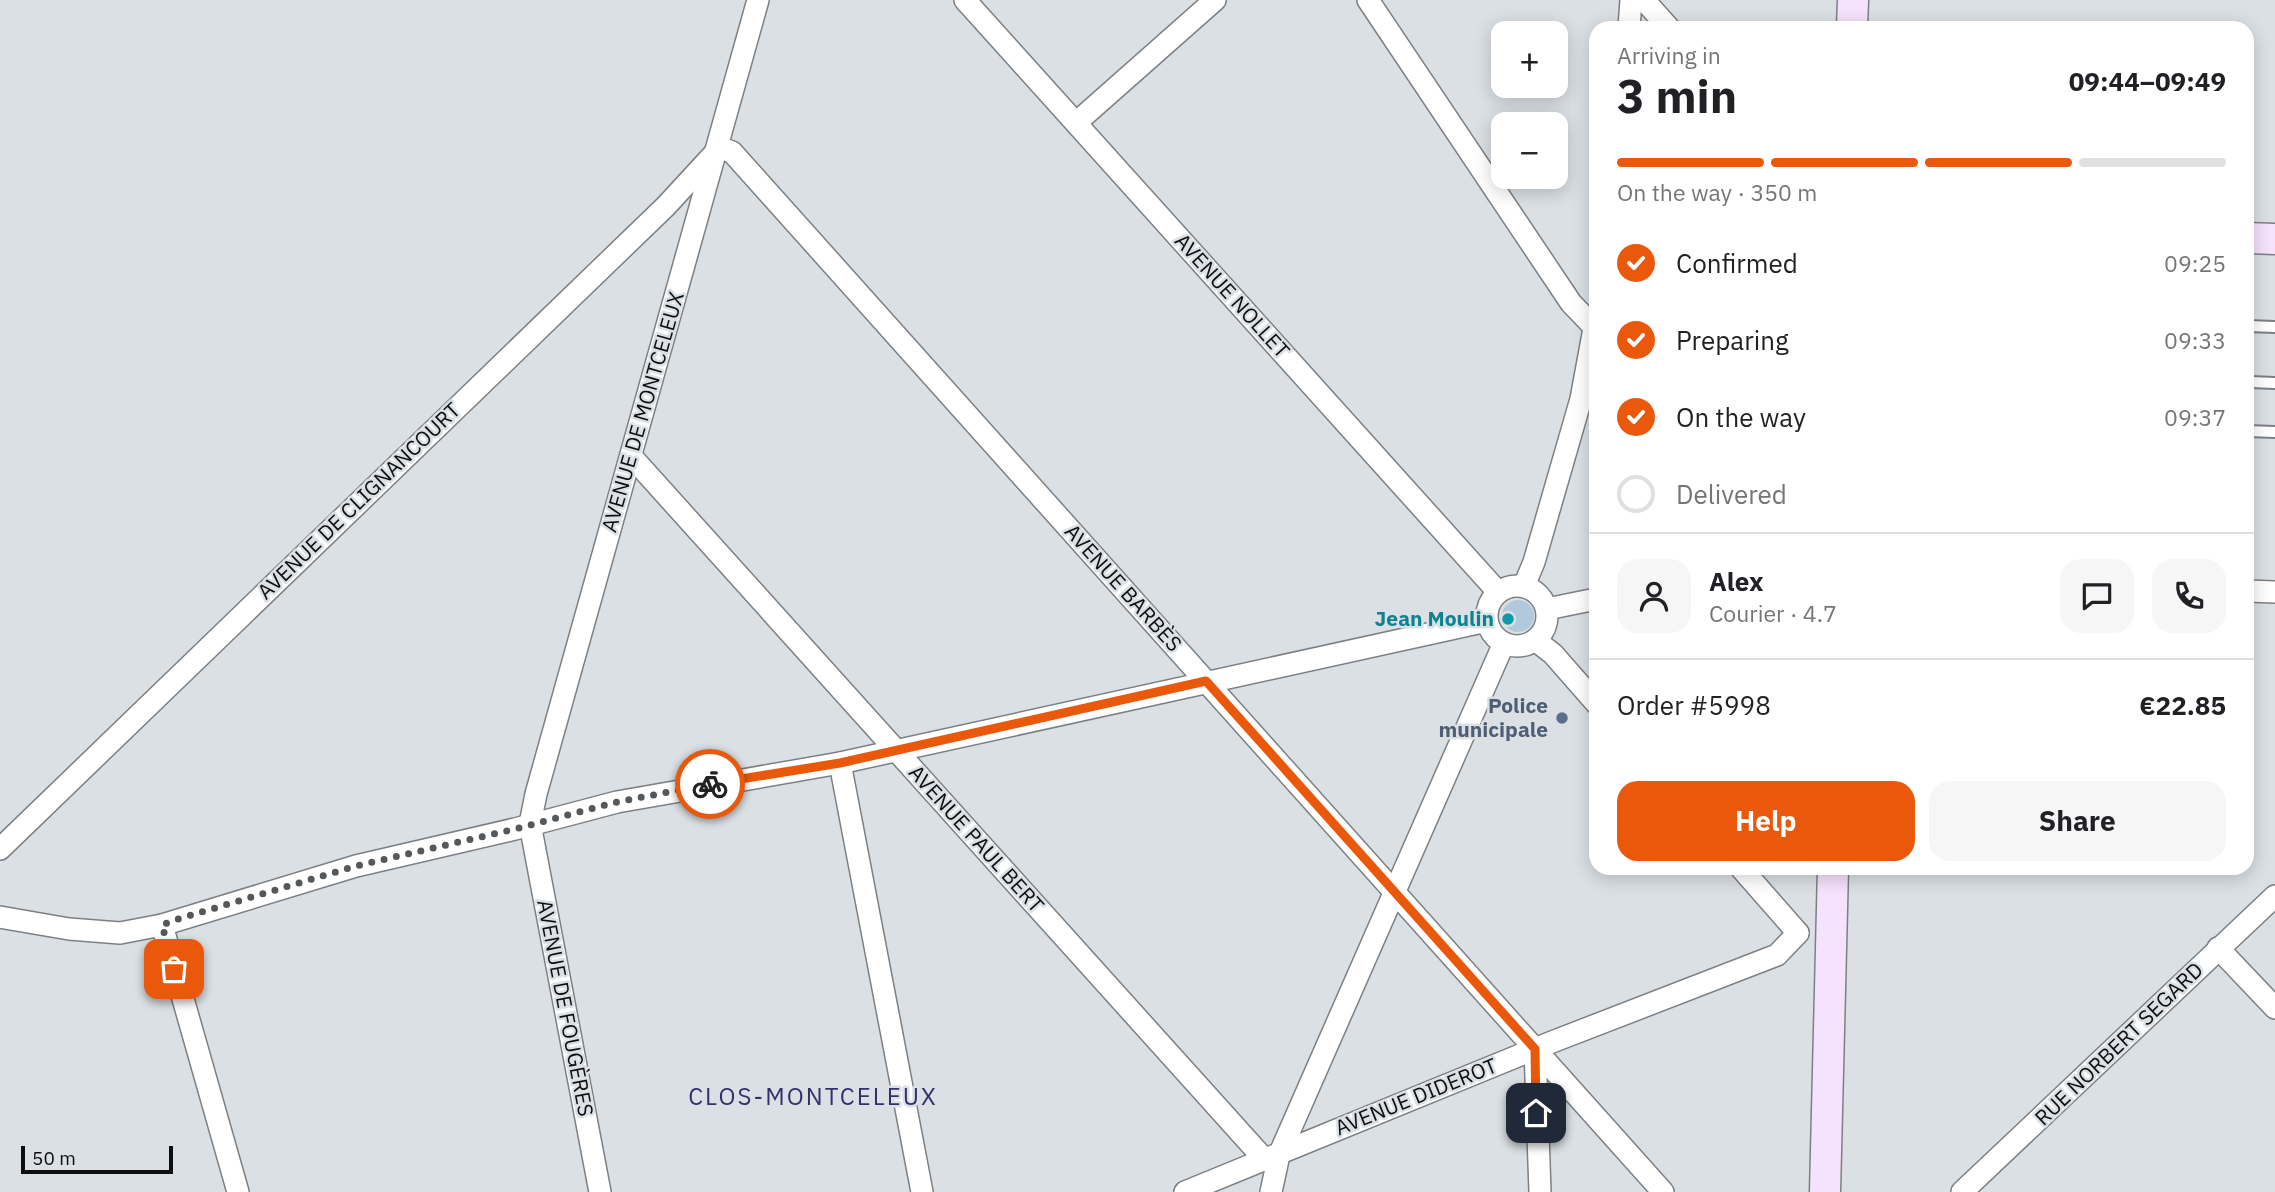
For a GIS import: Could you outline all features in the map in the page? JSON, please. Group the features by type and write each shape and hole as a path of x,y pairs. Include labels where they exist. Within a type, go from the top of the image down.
{"main road":[{"path":"1852,21 1853,0"},
{"path":"2254,238 2275,239"},
{"path":"1825,1192 1833,875"}],"street":[{"name":"AVENUE DE MONTCELEUX","path":"530,824 758,0"},
{"name":"AVENUE NOLLET","path":"965,0 1498,592"},
{"path":"1077,122 1215,0"},
{"path":"1368,0 1571,303 1589,318"},
{"path":"1630,21 1631,0"},
{"path":"1644,0 1663,21"},
{"name":"AVENUE DE CLIGNANCOURT","path":"0,849 666,206 717,149"},
{"name":"AVENUE BARBÈS","path":"717,149 732,152 1663,1192"},
{"path":"666,206 684,210 696,222"},
{"path":"1524,586 1534,562 1581,399 1589,356"},
{"name":"AVENUE PAUL BERT","path":"631,456 895,749 1272,1158"},
{"path":"1524,586 1539,594 1547,609 1546,626 1535,640 1520,646 1504,643 1490,630 1487,621 1488,605 1498,592 1506,587 1524,586"},
{"path":"2254,591 2275,592"},
{"path":"1547,609 1589,600"},
{"path":"0,917 69,929 120,933 162,925 356,866 617,802 840,763 1487,621"},
{"path":"1535,640 1553,654 1589,695"},
{"path":"1271,1192 1272,1158 1396,892 1504,643"},
{"path":"840,763 922,1192"},
{"name":"AVENUE DE FOUGÈRES","path":"530,824 600,1192"},
{"path":"1747,875 1798,933 1831,939"},
{"name":"RUE NORBERT SEGARD","path":"1962,1192 2275,896"},
{"path":"162,925 239,1192"},
{"name":"AVENUE DIDEROT","path":"1185,1192 1535,1049 1777,955 1798,933"},
{"path":"2218,948 2275,1008"},
{"path":"1535,1049 1540,1192"}],"lane":[{"path":"2254,326 2275,327"},
{"path":"2254,382 2275,383"},
{"path":"2254,430 2275,432"}],"shaded area":[{"path":"1518,600 1530,604 1534,616 1530,628 1518,632 1506,628 1502,616 1506,604"}],"way so far":[{"path":"174,969 162,925 178,919 356,866 515,829 569,813 710,784"}],"place":[{"name":"Jean Moulin","path":"1508,619"},
{"name":"Police municipale","path":"1562,718"}],"district":[{"name":"CLOS-MONTCELEUX","path":"813,1097"}],"route":[{"path":"710,784 840,763 1206,681 1524,1034 1535,1049 1536,1113"}]}
